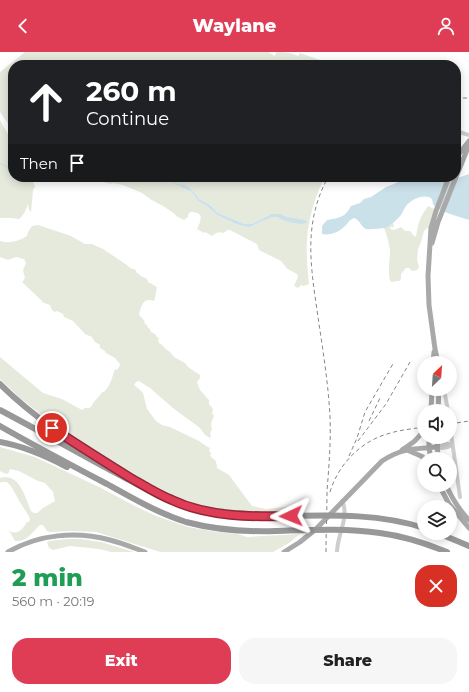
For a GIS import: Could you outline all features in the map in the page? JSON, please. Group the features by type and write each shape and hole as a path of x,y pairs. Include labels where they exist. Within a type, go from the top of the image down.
{"highway":[{"path":"0,384 18,401 52,428 125,474 172,501"},
{"path":"0,410 143,487 172,501 207,511 248,517 363,516 417,526"},
{"path":"0,426 168,516"},
{"path":"0,442 22,447 48,458 152,510 185,522 206,527 247,532 341,530 379,533 414,540 447,552"},
{"path":"455,540 469,546"}],"main road":[{"path":"461,151 469,141"},
{"path":"461,164 469,145"},
{"path":"436,356 428,305 428,276 431,228 447,182"},
{"path":"430,250 454,182"},
{"path":"434,356 435,349"},
{"path":"398,452 417,439"},
{"path":"429,444 430,452"},
{"path":"437,444 437,452"},
{"path":"284,552 311,534 382,460 398,452 406,450 437,447"},
{"path":"406,450 417,454"},
{"path":"443,492 449,504 469,528"},
{"path":"449,492 469,520"},
{"path":"8,552 25,544 52,536 79,535 111,540 145,552"}],"street":[{"path":"437,447 443,448 452,445 460,497"},
{"path":"337,552 338,541 345,513 342,501"}],"shaded area":[{"path":"25,52 270,52 269,53 274,56 276,52 282,52 298,56 300,53 320,60 15,60"},
{"path":"8,66 8,124 0,112 0,72"},
{"path":"0,120 8,134 8,182 33,182 35,187 33,190 31,212 28,204 24,214 19,219 0,218"},
{"path":"104,182 323,182 315,200 310,218 307,239 309,284 304,286 301,285 298,288 294,286 298,277 297,274 286,268 281,261 259,250 257,244 230,230 223,233 220,232 212,236 197,229 201,219 198,213 190,212 188,217 184,220 142,193 123,185","holes":["180,184 186,185 199,199 210,205 218,213 245,224 252,224 271,214 281,214 287,217 281,219 276,217 270,218 252,226 236,224 217,215 198,201 192,192 179,186"]},
{"path":"428,206 434,209 429,228 424,231 418,249 417,260 419,267 417,270 412,271 409,268 406,268 401,274 401,279 399,281 391,282 389,272 390,250 384,228 393,223 394,227 390,227 391,229 394,230 401,227 405,231 410,231 416,237 420,220"},
{"path":"38,225 71,236 85,244 92,244 103,249 130,268 136,270 136,272 147,279 148,282 157,287 154,301 145,301 139,315 144,320 151,332 159,338 159,343 174,357 185,363 188,367 200,375 197,382 200,390 209,400 209,404 213,409 212,413 214,416 210,438 205,435 200,428 173,408 150,388 139,381 136,382 134,385 143,393 147,409 156,421 162,425 170,427 210,448 210,456 216,461 217,468 229,475 252,506 266,509 294,506 298,511 255,513 220,511 175,496 110,463 62,431 20,398 0,379 0,357 43,393 62,399 82,410 91,407 102,392 106,390 111,382 115,369 117,370 120,364 115,358 100,348 100,345 95,342 92,337 85,334 73,321 64,317 63,314 52,310 50,305 42,302 22,282 25,276 23,270 26,263 24,259 16,257 8,260 0,257 0,241 14,242 27,236 32,226"},
{"path":"0,447 35,457 156,516 188,527 237,534 247,537 300,534 289,543 273,552 160,552 96,532 50,532 47,531 43,525 40,525 24,540 15,541 10,532 7,530 18,532 27,522 29,522 30,519 11,487 7,482 0,483 0,478 7,477 17,482 24,493 31,511 34,513 37,513 55,501 53,492 45,483 19,471 10,469 8,474 0,471"},
{"path":"67,539 81,539 101,542 134,552 111,552 99,549 70,546 53,550 49,548 47,542"}],"water":[{"path":"469,174 469,220 436,208 432,199 429,197 422,197 409,203 402,214 386,228 366,229 358,220 354,218 339,231 332,234 322,234 322,226 327,220 341,217 349,210 351,206 360,203 364,199 371,197 386,187 398,182 461,182 461,177"},
{"path":"180,184 186,185 199,199 210,205 218,213 245,224 252,224 271,214 281,214 287,217 305,220 307,223 301,224 288,222 276,217 249,227 236,224 217,215 198,201 192,192 179,186"}],"waterway":[{"path":"0,163 8,167"},
{"path":"173,182 179,185"}],"railway":[{"path":"461,98 469,98"},
{"path":"326,182 315,210 312,226 311,259 330,416 326,552"},
{"path":"349,456 357,438 365,412 394,362"},
{"path":"358,441 386,404 410,362"},
{"path":"369,421 381,396"},
{"path":"457,423 469,421"},
{"path":"330,492 338,473 344,464 359,449 377,438 392,433 417,428"}],"route":[{"path":"52,428 97,457 172,501 207,511 229,515 248,517 291,516"}]}
